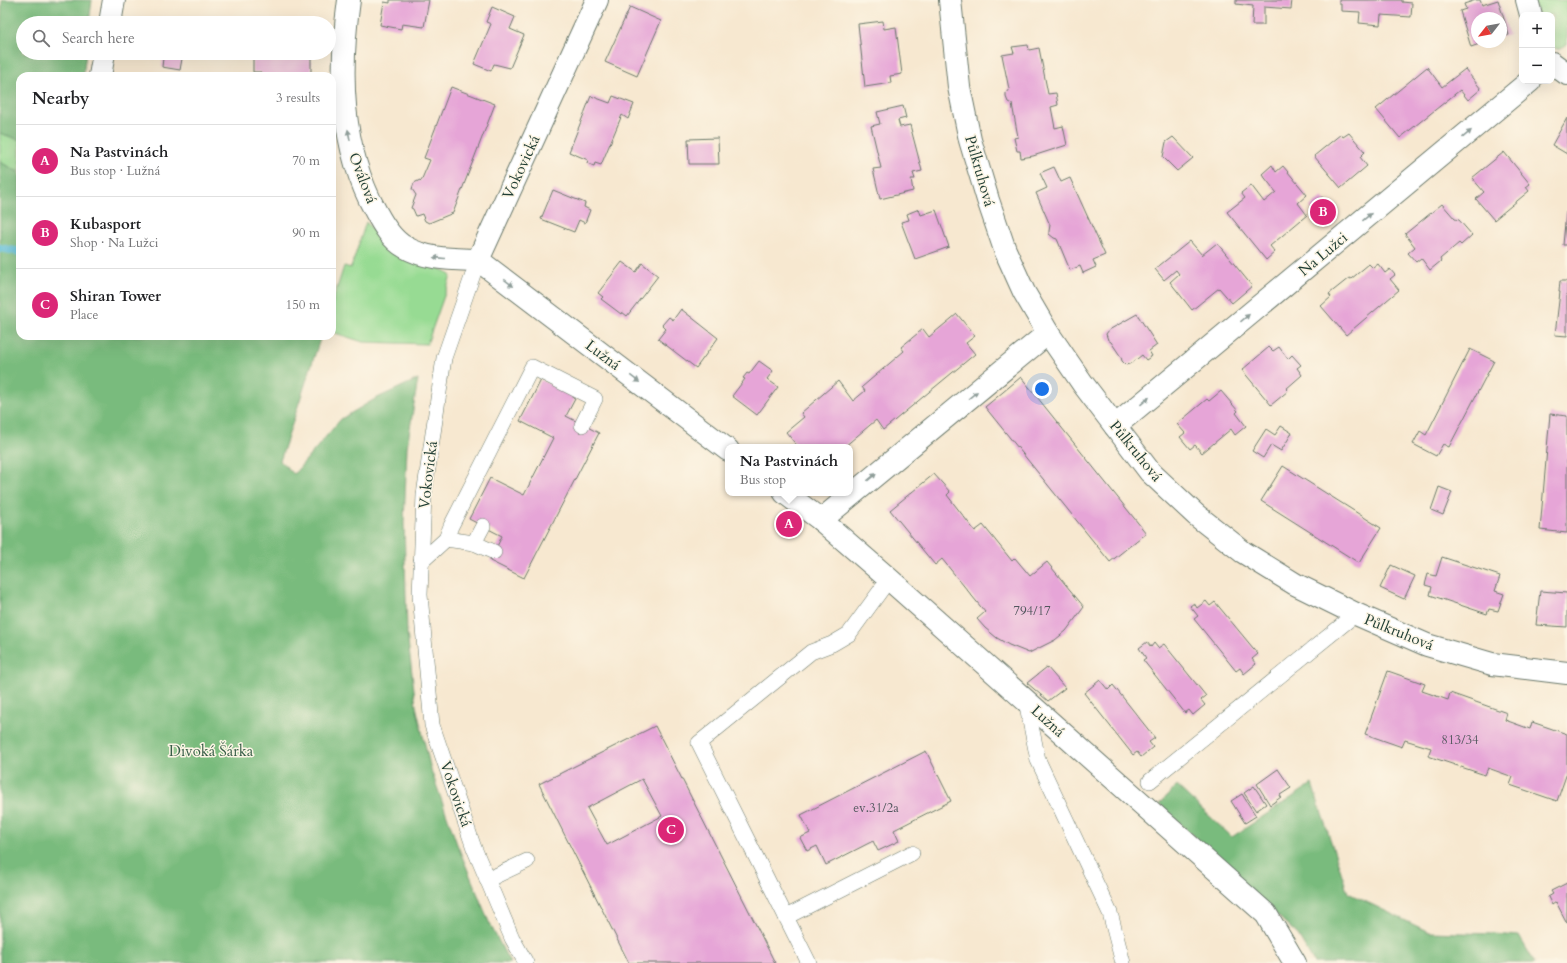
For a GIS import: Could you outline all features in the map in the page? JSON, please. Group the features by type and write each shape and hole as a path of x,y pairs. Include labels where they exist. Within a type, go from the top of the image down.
{"street":[{"path":"111,16 114,0"},
{"name":"Oválová","path":"349,0 343,71 346,114 352,153 369,199 382,223 392,236 403,246 414,252 429,256 478,260"},
{"name":"Vokovická","path":"478,260 597,0"},
{"name":"Půlkruhová","path":"950,0 959,87 970,140 1005,250 1024,292 1048,333 1083,384 1150,472 1196,515 1243,552 1295,584 1356,614 1427,646 1485,662 1567,673"},
{"path":"1527,0 1530,12"},
{"path":"101,72 103,60"},
{"path":"1555,65 1567,74"},
{"name":"Na Lužci","path":"1115,426 1526,84"},
{"name":"Lužná","path":"478,260 725,448"},
{"path":"853,494 1048,333"},
{"name":"Lužná","path":"789,496 821,520 889,579 1266,914 1295,963"},
{"path":"821,520 850,496"}],"lane":[{"name":"Vokovická","path":"478,260 444,358 424,495 420,595 432,725 474,848 512,938 526,963"},
{"path":"421,562 446,539 451,526 532,366 595,399 582,425"},
{"path":"474,543 482,526"},
{"path":"446,539 474,543 494,552"},
{"path":"809,963 699,744 811,652 832,644 849,634 889,579"},
{"path":"1150,781 1356,614"},
{"path":"1026,701 1038,760 1110,913 1123,963"},
{"path":"786,917 912,853"},
{"path":"487,880 527,861"}],"green space":[{"path":"2,0 92,0 90,16 16,16 16,60 85,60 84,72 16,72 16,139 0,133 0,50"},
{"path":"1533,0 1567,0 1567,44 1562,47 1555,48 1555,12 1537,12"},
{"path":"0,133 16,139 16,171 0,162"},
{"name":"Divoká Šárka","path":"0,162 16,171 16,340 320,340 280,461 294,474 341,419 375,399 418,379 407,447 404,523 407,633 416,706 431,770 457,844 489,922 510,963 0,963"},
{"path":"366,222 390,249 445,271 451,276 427,344 363,342 336,333 336,291 344,266 351,268"},
{"path":"1312,784 1348,893 1429,932 1519,936 1535,963 1314,963 1297,934 1159,804 1177,786 1232,837"}],"building":[{"path":"390,0 429,0 424,27 402,24 401,29 380,25 384,2 390,3"},
{"path":"1236,0 1292,0 1291,9 1264,7 1264,25 1252,25 1253,6 1236,4"},
{"path":"1339,0 1402,0 1402,2 1412,3 1411,17 1381,15 1380,25 1359,23 1360,12 1341,11 1341,4 1339,4"},
{"path":"1480,0 1482,5 1498,0 1502,12 1471,12 1471,47 1460,11 1466,9 1464,4"},
{"path":"492,7 515,17 510,29 524,35 510,68 494,64 491,71 474,64 491,24 486,22"},
{"path":"630,7 661,21 637,76 605,62"},
{"path":"883,21 884,29 896,27 902,74 890,76 891,83 865,87 858,24"},
{"path":"1028,45 1029,50 1039,48 1048,94 1056,93 1058,105 1051,107 1055,128 1063,126 1067,145 1033,156 1021,158 1020,151 1017,151 1014,138 1018,137 1012,104 1008,102 1006,97 1006,93 1009,89 1002,55 1014,53 1012,47"},
{"path":"163,60 182,60 180,70 162,67"},
{"path":"253,60 311,60 311,72 253,72"},
{"path":"1427,67 1442,87 1465,69 1481,89 1468,100 1460,90 1400,138 1376,109"},
{"path":"451,87 495,104 453,213 429,223 425,221 422,214 416,216 411,208 416,195 412,189 414,183 420,180 421,181 430,160 424,158"},
{"path":"591,96 610,103 613,96 634,104 628,119 622,115 601,165 595,163 594,166 587,163 588,160 569,152"},
{"path":"903,106 906,118 898,120 900,127 910,125 922,171 913,173 915,179 911,179 913,191 880,199 873,169 881,168 871,126 880,124 877,112"},
{"path":"1567,118 1567,154 1552,145"},
{"path":"1349,133 1365,152 1360,157 1367,166 1341,188 1314,156 1341,134 1343,137"},
{"path":"1173,137 1193,158 1177,171 1163,157 1166,142"},
{"path":"718,138 719,164 689,164 688,139"},
{"path":"1504,152 1530,184 1526,187 1529,191 1494,220 1476,199 1484,192 1472,178"},
{"path":"1272,165 1276,172 1283,166 1307,195 1298,203 1307,215 1270,246 1275,252 1266,260 1227,212 1245,198 1241,193 1251,185 1264,202 1276,192 1262,174"},
{"path":"1054,167 1061,182 1070,178 1105,255 1093,260 1096,267 1083,273 1080,266 1070,270 1057,239 1049,234 1050,225 1036,193 1047,188 1040,173"},
{"path":"553,190 585,203 584,207 590,210 585,223 579,220 574,232 541,219"},
{"path":"1322,197 1337,216 1325,226 1310,207"},
{"path":"1442,204 1472,235 1461,245 1459,243 1440,259 1441,261 1430,270 1421,258 1416,262 1408,253 1415,247 1405,234"},
{"path":"919,209 921,215 936,210 949,247 915,259 901,222 909,220 907,214"},
{"path":"1566,212 1567,245 1563,245"},
{"path":"1190,241 1202,255 1217,243 1252,286 1232,303 1219,288 1192,310 1170,282 1179,274 1176,270 1164,280 1155,269"},
{"path":"622,262 636,272 642,263 658,276 627,316 622,312 621,314 601,299 603,297 598,293"},
{"path":"1369,264 1373,268 1378,264 1385,273 1390,269 1395,275 1390,279 1399,290 1346,335 1321,306 1331,297 1329,294"},
{"path":"1560,281 1567,281 1567,336 1555,335"},
{"path":"681,309 718,338 696,368 658,339 666,329 662,325 669,317 673,320"},
{"path":"957,314 975,336 966,343 975,354 883,430 876,420 848,444 796,444 786,432 804,417 801,413 838,381 853,401 865,391 862,387 904,351 901,347 923,329 929,337"},
{"path":"1137,314 1157,345 1149,351 1152,356 1146,360 1142,355 1132,363 1126,365 1111,342 1108,340 1106,334 1109,330"},
{"path":"1269,347 1273,351 1279,347 1288,359 1292,355 1301,365 1297,368 1302,375 1286,389 1288,391 1271,405 1242,370"},
{"path":"1470,349 1494,361 1449,447 1443,444 1436,456 1413,444 1420,431 1426,435"},
{"path":"759,361 773,371 767,379 778,387 757,415 732,396 745,379 743,378 747,373 749,374"},
{"path":"1021,377 1146,533 1110,562 985,407"},
{"path":"541,380 574,396 573,398 575,399 566,416 599,433 524,578 490,561 502,536 469,519 490,478 524,495 553,438 520,421"},
{"path":"1221,391 1238,411 1236,413 1246,426 1235,435 1231,429 1202,453 1195,445 1190,449 1180,437 1185,433 1177,424 1207,399 1209,401"},
{"path":"1550,414 1567,416 1567,533 1540,530"},
{"path":"1281,426 1292,433 1281,451 1271,445 1263,458 1252,451 1266,429 1275,435"},
{"path":"1283,466 1381,528 1359,563 1261,501"},
{"path":"934,474 950,492 947,495 975,531 983,525 1012,561 1015,558 1030,576 1047,562 1084,607 1066,631 1055,640 1029,653 1009,645 997,638 977,619 985,612 942,559 935,565 890,510"},
{"path":"1439,487 1452,492 1443,515 1431,510"},
{"path":"1442,557 1500,576 1495,591 1504,594 1498,611 1489,609 1487,614 1430,595 1432,587 1425,585 1428,574 1436,576"},
{"path":"1391,565 1415,576 1404,599 1380,588"},
{"path":"1540,591 1567,593 1567,627 1536,625"},
{"path":"1206,601 1210,606 1215,602 1258,654 1252,659 1256,664 1244,674 1240,668 1236,671 1194,619 1198,616 1190,606 1194,603 1197,608"},
{"path":"1147,642 1151,647 1154,643 1158,648 1164,644 1206,696 1201,700 1205,705 1193,715 1189,710 1185,713 1143,660 1146,658 1139,648"},
{"path":"1047,667 1065,688 1048,701 1027,683"},
{"path":"1388,671 1425,684 1422,691 1448,700 1450,693 1507,713 1505,720 1530,729 1532,722 1567,734 1567,773 1557,801 1510,785 1513,777 1488,768 1485,775 1428,756 1431,748 1405,740 1402,747 1365,734"},
{"path":"1100,680 1108,690 1113,685 1155,738 1149,742 1153,747 1141,757 1137,752 1133,755 1084,693"},
{"path":"655,726 775,963 629,963 539,784","holes":["642,779 662,816 607,845 587,808"]},
{"path":"926,751 951,801 894,830 899,841 878,851 873,841 826,865 817,846 807,851 800,838 810,833 801,815"},
{"path":"1278,769 1291,788 1280,795 1281,797 1270,805 1257,784"},
{"path":"1254,786 1266,804 1256,811 1244,793"},
{"path":"1242,794 1256,816 1245,823 1231,801"},
{"path":"1567,883 1567,923 1556,902 1552,905 1548,897 1553,894 1551,891"}],"waterway":[{"path":"0,248 16,251"}],"place":[{"name":"Kubasport","path":"1323,212"},
{"name":"Na Pastvinách","path":"789,524"},
{"name":"Shiran Tower","path":"671,830"}]}
